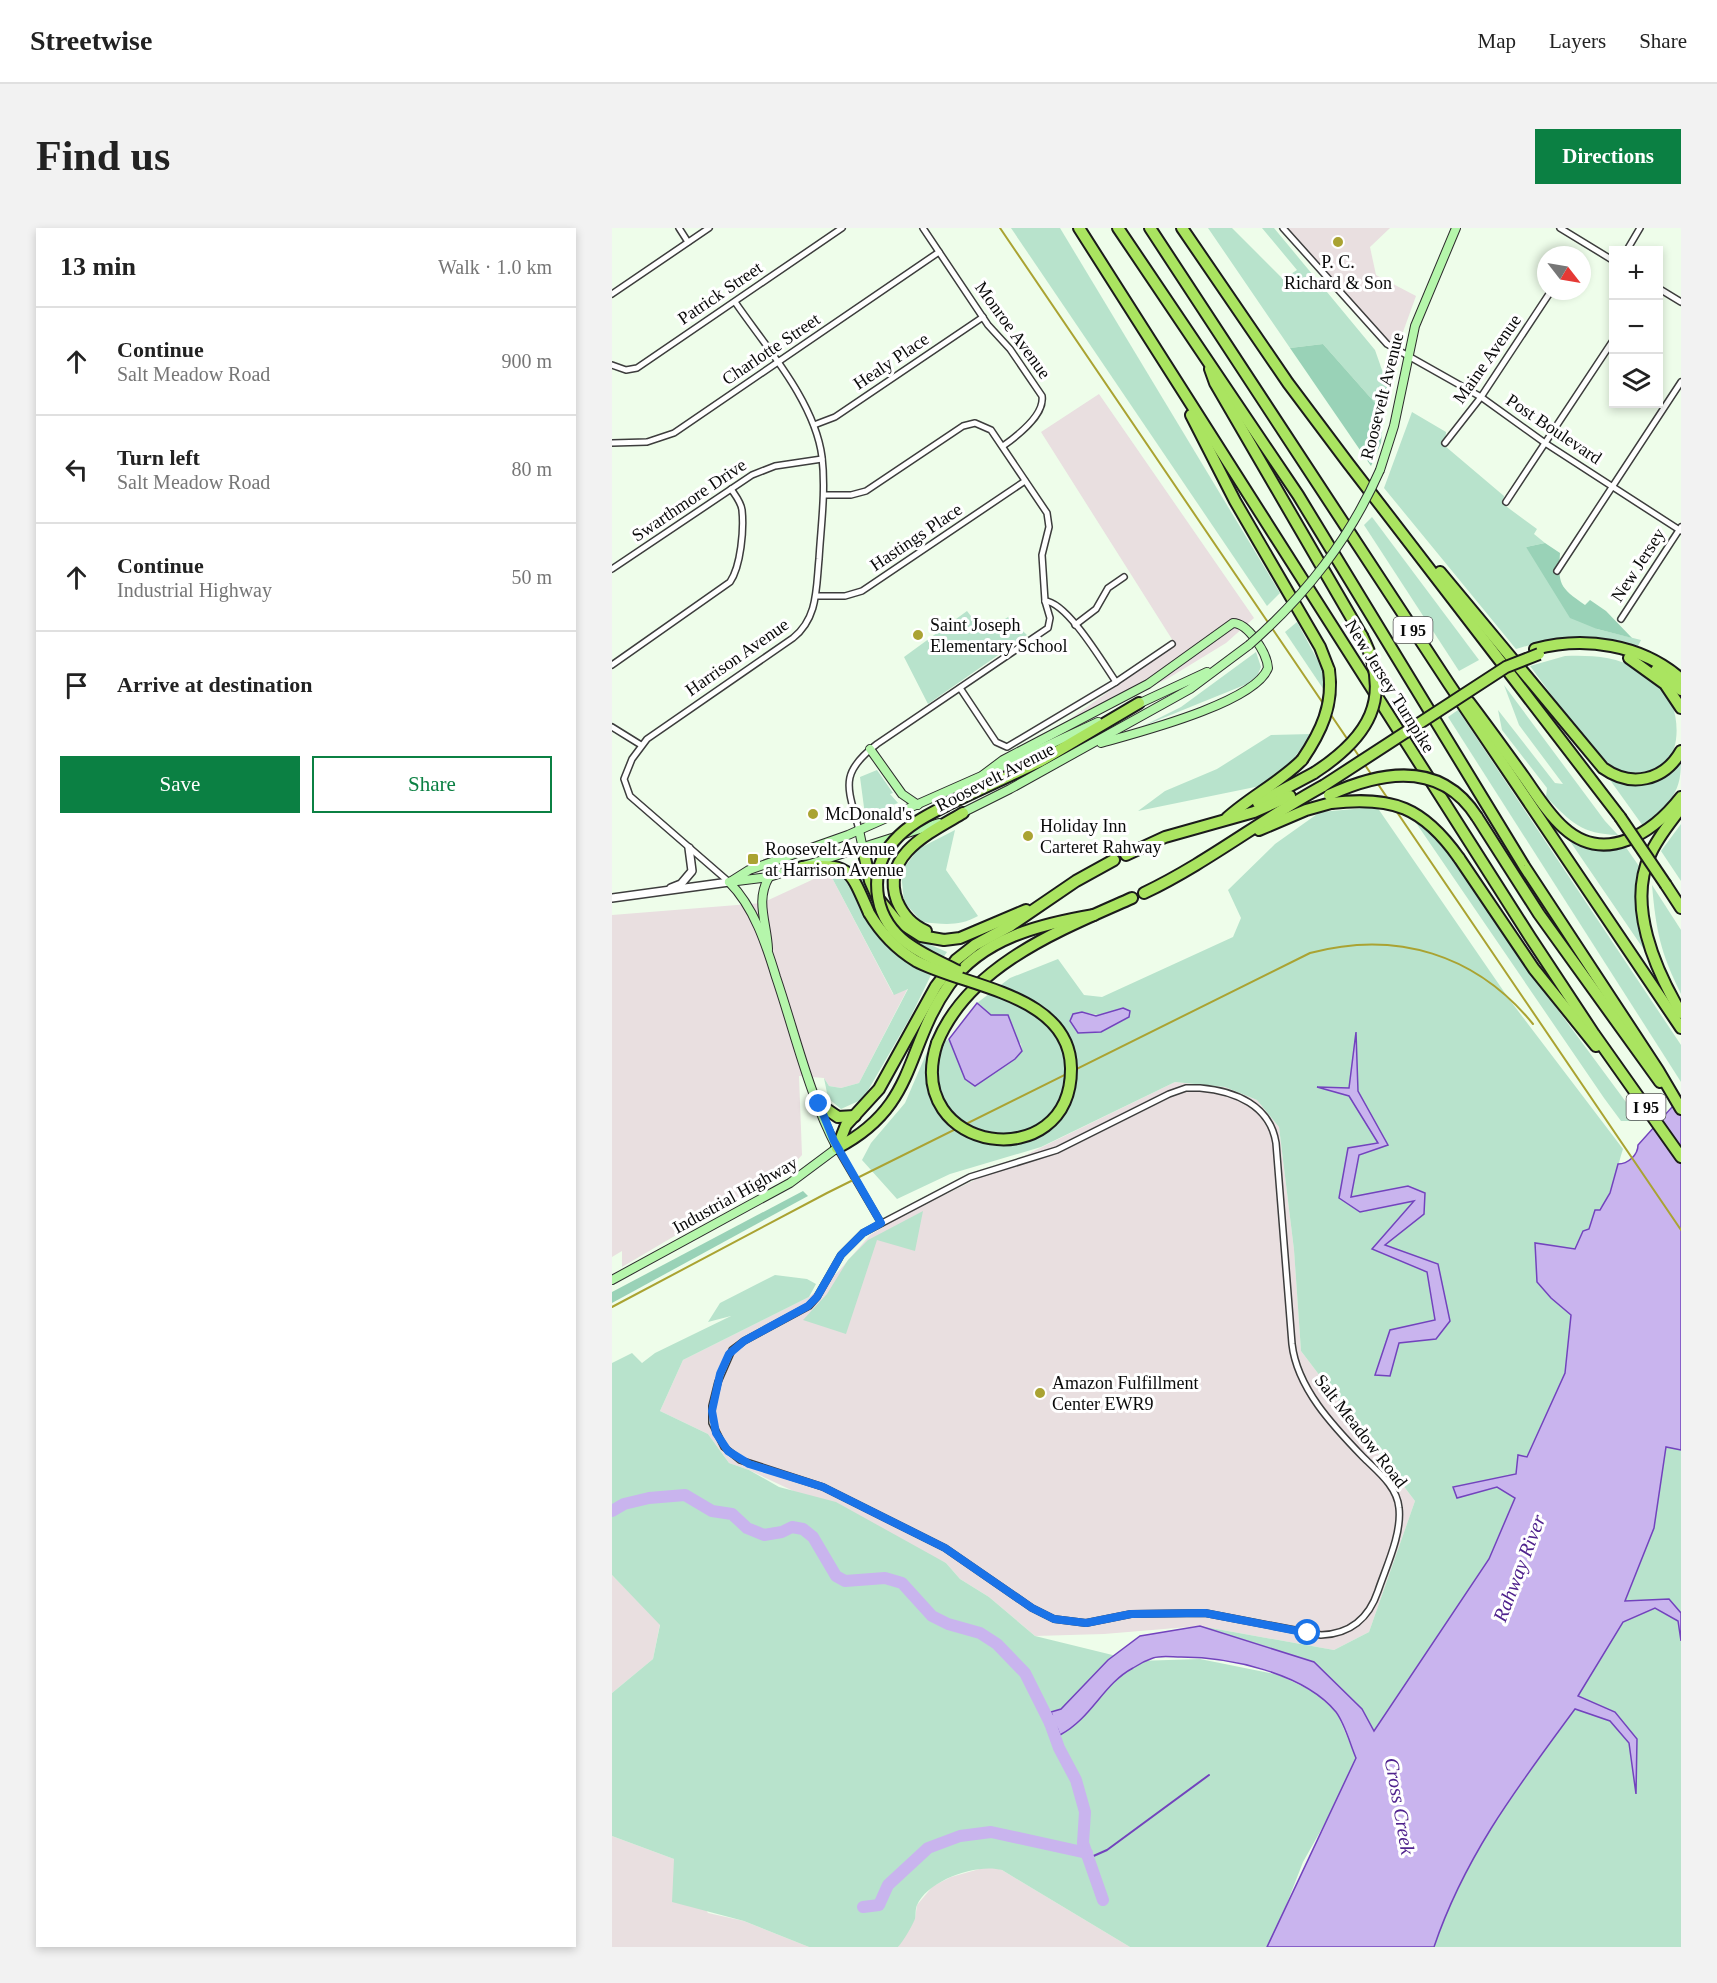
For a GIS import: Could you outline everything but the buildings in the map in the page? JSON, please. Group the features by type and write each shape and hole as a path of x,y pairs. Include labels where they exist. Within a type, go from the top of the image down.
{"highway":[{"name":"New Jersey Turnpike","path":"1079,228 1592,1038"},
{"name":"New Jersey Turnpike","path":"1118,228 1304,504 1551,908 1681,1109"},
{"name":"I 95","path":"1150,228 1403,614 1681,1028"},
{"name":"I 95","path":"1182,228 1288,382 1378,504 1620,818 1681,908"},
{"path":"1144,893 1226,845 1282,808 1323,787 1354,742 1373,709 1376,696 1376,670 1362,636 1215,383 1205,355"},
{"path":"1182,393 1207,450 1320,647 1329,670 1331,683 1328,711 1317,736 1302,760 1281,780 1240,806 1225,819"},
{"path":"1378,504 1471,608 1603,768 1620,778 1641,780 1661,774 1681,751"},
{"path":"1403,614 1548,810 1566,830 1585,841 1597,844 1623,843 1648,830 1681,797"},
{"path":"1226,845 1287,817 1323,787 1486,672 1537,652 1568,643 1616,647 1661,665 1681,679"},
{"path":"1537,652 1583,650 1629,658 1658,671 1681,690"},
{"path":"1629,658 1659,679 1681,708"},
{"path":"1132,898 1094,915 1011,960 983,980 958,1006 937,1043 931,1070 935,1091 945,1112 961,1128 980,1137 1003,1141 1027,1136 1043,1127 1056,1115 1068,1094 1071,1077 1068,1052 1062,1038 1049,1020 1029,1005 1006,994 909,945 889,925 879,906 877,877 889,847 913,824 1041,760 1139,703"},
{"path":"1126,855 1165,837 1323,787 1371,778 1412,776 1448,787 1465,800 1539,914 1656,1072"},
{"path":"1323,787 1409,809 1439,830 1528,962 1592,1038"},
{"path":"1681,808 1650,855 1642,887 1644,918 1650,946 1661,976 1681,1014"},
{"path":"963,813 909,848 897,868 895,890 905,915 921,929 942,935 976,930"},
{"path":"863,849 873,890 903,926 921,936 944,940 960,938 1046,902"},
{"path":"837,1148 846,1125 885,1080 930,995 948,969 975,945 1046,902 1076,880 1114,860"},
{"path":"802,867 831,865 846,871 857,884 869,913 885,936 914,959 1006,994"},
{"path":"837,1148 859,1136 894,1099 907,1077 938,1003 964,968 991,947 1038,926 1094,915"},
{"name":"I 95","path":"1592,1038 1610,1057 1681,1157"},
{"path":"819,1104 835,1116 855,1116"}],"main road":[{"name":"Roosevelt Avenue","path":"729,882 769,877 863,849 963,813 1190,689 1249,645 1292,605 1329,562 1359,513 1380,470 1394,426 1415,326 1456,228"},
{"path":"983,775 1003,760 1148,684 1229,624 1242,625 1265,657 1268,668 1262,678 1220,703 1171,724 1085,748"},
{"name":"Roosevelt Avenue","path":"729,882 749,870 859,830 918,805 1222,665"},
{"path":"870,750 902,794 918,805"},
{"path":"859,830 863,849"},
{"path":"768,953 767,929 760,901 769,877"},
{"path":"729,882 746,902 768,953 819,1104 837,1148"},
{"name":"Industrial Highway","path":"612,1280 790,1183 837,1148"}],"street":[{"path":"679,228 688,242"},
{"path":"612,294 709,228"},
{"name":"Patrick Street","path":"612,365 622,370 637,368 735,302 834,230 842,228"},
{"name":"Monroe Avenue","path":"923,228 983,317 1014,354 1042,399 1041,407 1029,422 1003,446"},
{"name":"Post Boulevard","path":"1283,228 1380,337 1407,356 1480,398 1612,487 1680,529"},
{"path":"1560,228 1609,258"},
{"path":"1629,246 1640,228"},
{"name":"Charlotte Street","path":"612,444 641,443 666,437 939,252"},
{"path":"1663,291 1681,302"},
{"name":"Maine Avenue","path":"1445,443 1480,398 1545,300"},
{"name":"Harrison Avenue","path":"729,882 626,791 624,776 641,745 653,734 799,634 811,617 816,596 824,495 822,459 814,425 796,391 735,302"},
{"name":"Healy Place","path":"814,425 835,417 983,317"},
{"path":"1506,502 1609,347"},
{"path":"1557,571 1681,382"},
{"path":"824,495 851,495 871,489 955,431 971,424 989,428 1003,446 1050,521 1042,555 1045,601 1050,618 1048,628 870,750 854,764 848,777 859,830"},
{"name":"Swarthmore Drive","path":"612,569 731,489 768,468 822,459"},
{"name":"Hastings Place","path":"816,596 845,597 862,591 1025,481"},
{"path":"612,665 730,582 739,563 742,516 740,503 731,489"},
{"name":"New Jersey","path":"1621,619 1680,529"},
{"path":"1075,626 1096,609 1108,588 1124,577"},
{"path":"1045,601 1056,604 1116,682"},
{"path":"960,688 996,742 1007,747 1116,682 1172,644"},
{"path":"612,727 641,745"},
{"path":"659,892 687,878 692,871 693,861 689,848"},
{"name":"Roosevelt Avenue","path":"612,898 729,882"},
{"name":"Salt Meadow Road","path":"1200,1088 1222,1091 1258,1107 1272,1125 1276,1143 1291,1334 1297,1370 1306,1386 1339,1429 1389,1484 1399,1503 1396,1533 1376,1597 1368,1614 1349,1629 1322,1635 1205,1613 1131,1614 1092,1623 1066,1622 1032,1608 945,1548 857,1503 816,1484 749,1464 732,1454 716,1433 712,1411 720,1374 729,1354 744,1341 808,1306 817,1297 841,1255 863,1233 881,1223 969,1177 1057,1150 1180,1090 1200,1088"},
{"path":"837,1148 881,1223"}],"shaded area":[{"path":"1282,228 1390,228 1370,247 1376,275 1416,296 1395,354"},
{"path":"1099,394 1254,618 1226,643 1167,679 1067,726 1066,722 1175,644 1041,432"},
{"path":"829,872 893,994 908,988 859,1083 841,1088 829,1086 824,1078 799,1076 802,1155 790,1168 622,1267 622,1251 612,1257 612,915 762,903"},
{"path":"1175,1082 1225,1087 1257,1100 1279,1127 1294,1250 1301,1351 1415,1501 1369,1632 1334,1650 1200,1626 1104,1634 1035,1636 989,1597 960,1579 946,1563 749,1470 729,1463 708,1434 660,1411 683,1360 809,1297 838,1272 870,1235 901,1216"},
{"path":"612,1575 660,1624 653,1659 612,1693"},
{"path":"612,1836 674,1859 708,1913 744,1921 809,1947 612,1947"},
{"path":"990,1866 1002,1870 1130,1947 898,1947 915,1919 917,1905 933,1886 951,1877"}],"green space":[{"path":"1011,228 1060,228 1280,593 1267,606"},
{"path":"1208,228 1232,228 1283,279 1297,270 1262,228 1274,228 1375,350 1389,390 1384,413 1323,344 1290,348"},
{"path":"1323,344 1384,413 1381,443 1371,466 1290,348"},
{"path":"1412,412 1446,432 1445,446 1504,496 1503,504 1537,529 1534,534 1545,543 1526,547 1597,629 1641,640 1638,646 1606,639 1577,637 1516,649 1384,488"},
{"path":"1372,517 1479,660 1459,671 1364,525"},
{"path":"1545,543 1560,553 1559,572 1565,589 1585,605 1590,600 1606,611 1632,638 1597,629 1570,618 1526,547"},
{"path":"967,611 984,633 1008,617 1027,635 928,704 904,657"},
{"path":"1297,622 1324,672 1326,693 1285,632"},
{"path":"1256,652 1261,667 1257,676 1247,684 1141,727 1181,707"},
{"path":"1565,656 1592,656 1620,661 1642,672 1661,689 1672,704 1676,725 1675,746 1665,763 1657,769 1629,773 1619,770 1598,753 1530,666"},
{"path":"1504,685 1605,821 1618,835 1595,832 1578,825 1546,797 1547,788 1502,730 1498,710 1555,783 1563,784 1519,725"},
{"path":"1458,710 1681,1045 1681,1082 1448,717"},
{"path":"1312,734 1288,766 1260,786 1138,811 1165,791 1217,769 1271,735"},
{"path":"1681,762 1675,792 1666,805 1643,826 1610,780 1640,782 1658,779 1667,776"},
{"path":"877,770 893,793 890,794 898,803 865,815 860,777"},
{"path":"1377,807 1509,999 1623,1149 1609,1194 1605,1202 1594,1213 1589,1229 1583,1231 1575,1249 1535,1243 1551,1298 1571,1315 1565,1373 1527,1457 1518,1455 1516,1474 1457,1498 1497,1487 1515,1497 1489,1559 1374,1731 1362,1709 1314,1662 1200,1626 1334,1650 1369,1632 1415,1501 1301,1351 1294,1250 1279,1127 1257,1100 1225,1087 1175,1082 1041,1147 950,1174 897,1199 862,1160 871,1143 905,1103 927,1052 949,1039 965,1079 1015,1059 1022,1051 1021,1044 977,1003 1010,978 1058,959 1084,995 1102,997 1233,937 1241,918 1228,890 1275,844 1320,812","holes":["1082,1012 1124,1020 1101,1032 1078,1033","1356,1037 1358,1091 1388,1145 1359,1155 1351,1197 1408,1186 1424,1214 1384,1245 1438,1264 1436,1339 1399,1342 1390,1330 1435,1321 1427,1272 1372,1249 1415,1201 1361,1212 1339,1198 1348,1148 1379,1143 1349,1096 1321,1087 1349,1089"]},
{"path":"1412,817 1434,833 1541,987 1640,1121 1621,1121"},
{"path":"1681,824 1681,881 1661,851"},
{"path":"955,830 946,870 978,916 957,923 922,922 904,902 901,872 918,849"},
{"path":"1563,831 1592,847 1608,849 1625,846 1641,869 1649,957"},
{"path":"858,862 864,883 900,932 947,952 930,977 911,1016 863,1099 841,1109 828,1098 824,1078 829,1086 841,1088 859,1083 908,989 894,995 829,872"},
{"path":"1652,885 1681,930 1681,994 1660,941"},
{"path":"803,1191 808,1196 612,1303 612,1292"},
{"path":"923,1211 915,1251 877,1240 846,1334 803,1320 827,1294 848,1260 868,1240"},
{"path":"775,1275 807,1279 816,1284 809,1297 683,1360 660,1411 708,1434 729,1463 749,1470 779,1487 836,1502 946,1563 960,1579 989,1597 1035,1636 1137,1661 1200,1659 1279,1675 1316,1693 1337,1713 1356,1758 1347,1784 1303,1862 1270,1947 1130,1947 1002,1870 992,1868 967,1871 931,1888 917,1905 915,1919 898,1947 809,1947 744,1921 672,1902 674,1859 612,1836 612,1693 653,1659 660,1625 612,1575 612,1363 632,1353 642,1363 655,1353 731,1316 708,1322 720,1303"},
{"path":"1666,1447 1681,1450 1681,1613 1669,1599 1625,1602 1654,1528"},
{"path":"1655,1608 1678,1621 1681,1641 1681,1947 1434,1947 1461,1882 1477,1852 1514,1793 1575,1708 1610,1721 1629,1743 1636,1788 1637,1739 1615,1712 1578,1696 1623,1622"}],"water":[{"path":"977,1003 991,1015 1008,1015 1022,1051 1015,1059 975,1086 965,1079 949,1039"},
{"path":"1123,1008 1130,1011 1129,1017 1101,1032 1078,1033 1070,1021 1073,1014 1082,1012 1096,1016"},
{"path":"1356,1032 1358,1091 1388,1145 1359,1155 1351,1197 1408,1186 1425,1193 1424,1214 1385,1245 1438,1264 1450,1321 1436,1339 1399,1343 1390,1376 1375,1375 1390,1330 1435,1320 1427,1272 1372,1249 1414,1201 1360,1212 1339,1198 1348,1148 1378,1143 1349,1096 1317,1087 1349,1088"},
{"name":"Rahway River","path":"1681,1097 1681,1450 1666,1447 1654,1528 1625,1601 1669,1599 1681,1613 1681,1641 1678,1621 1655,1608 1623,1622 1578,1696 1615,1712 1637,1739 1636,1794 1629,1743 1610,1721 1575,1709 1514,1793 1477,1851 1447,1913 1434,1947 1267,1947 1356,1758 1345,1728 1336,1712 1322,1698 1305,1687 1265,1670 1221,1660 1163,1656 1146,1661 1123,1675 1113,1683 1081,1720 1060,1735 1051,1712 1061,1709 1108,1660 1140,1636 1200,1626 1314,1662 1362,1709 1374,1731 1489,1559 1515,1498 1497,1487 1457,1498 1453,1487 1516,1474 1518,1455 1527,1457 1565,1373 1571,1315 1537,1282 1535,1243 1575,1249 1583,1231 1589,1229 1595,1210 1600,1210 1610,1193 1618,1164 1632,1158 1638,1145"}],"waterway":[{"name":"Cross Creek","path":"612,1511 624,1504 649,1498 685,1495 712,1511 732,1514 747,1528 764,1535 782,1532 792,1527 803,1529 813,1537 836,1576 845,1581 885,1578 902,1583 932,1616 948,1624 980,1633 997,1644 1025,1673 1050,1723 1070,1716"},
{"path":"1050,1723 1059,1748 1076,1780 1085,1812 1083,1843 1103,1900"},
{"path":"1089,1858 1107,1850 1209,1775"},
{"path":"863,1907 879,1905 888,1885 928,1848 960,1836 991,1832 1087,1853"}],"railway":[{"path":"1000,228 1681,1230"},
{"path":"612,1307 827,1193 1310,953 1342,947 1373,945 1403,947 1432,954 1460,965 1486,980 1511,1000 1533,1024"}],"place":[{"name":"P. C. Richard & Son","path":"1338,242"},
{"name":"Saint Joseph Elementary School","path":"918,635"},
{"name":"McDonald's","path":"813,814"},
{"name":"Holiday Inn Carteret Rahway","path":"1028,836"},
{"name":"Roosevelt Avenue at Harrison Avenue","path":"753,859"},
{"name":"Amazon Fulfillment Center EWR9","path":"1040,1393"}],"route":[{"path":"819,1104 834,1141 881,1223 854,1240 841,1255 814,1302 795,1315 744,1341 729,1354 720,1374 712,1411 712,1423 724,1447 749,1464 823,1487 945,1548 1032,1608 1054,1619 1072,1623 1092,1623 1131,1614 1194,1612 1225,1615 1308,1633"}]}
